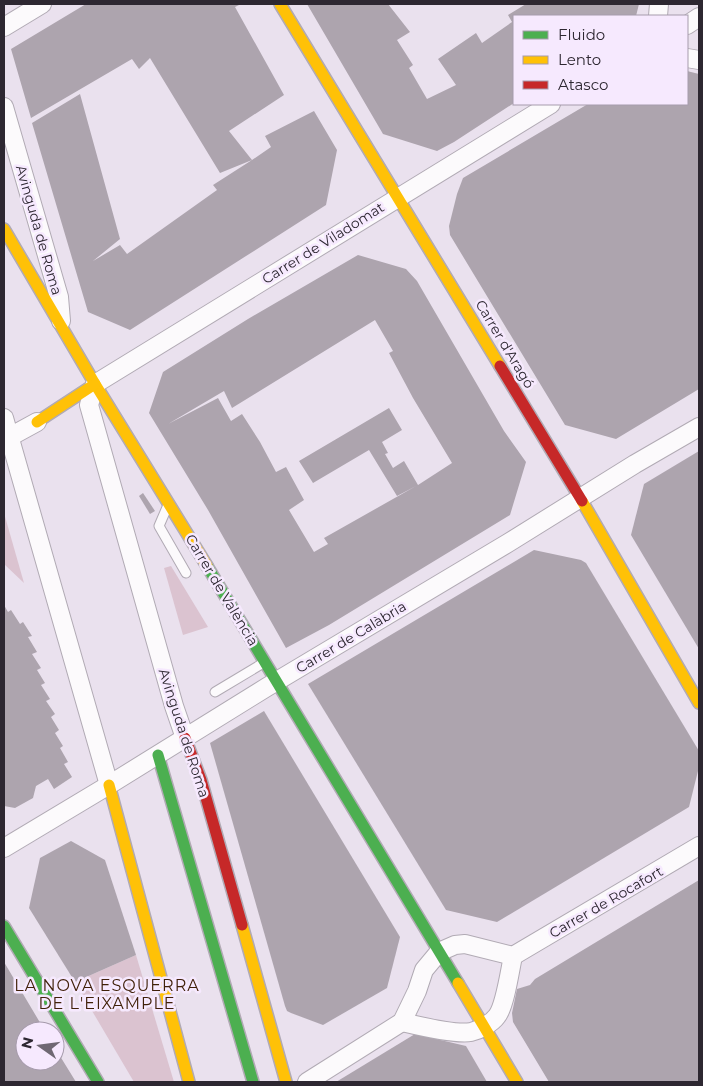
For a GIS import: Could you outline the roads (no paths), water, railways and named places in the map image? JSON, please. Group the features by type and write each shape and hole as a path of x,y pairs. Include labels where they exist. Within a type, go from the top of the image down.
{"street":[{"path":"4,27 42,4"},
{"name":"Carrer d'Aragó","path":"280,4 396,198 432,253 580,498 699,703"},
{"path":"688,23 699,17"},
{"name":"Carrer de Viladomat","path":"95,384 549,105"},
{"name":"Avinguda de Roma","path":"4,108 59,297 61,324"},
{"name":"Carrer de València","path":"4,229 95,384 169,502 517,1082"},
{"path":"6,439 37,422 95,384"},
{"name":"Avinguda de Roma","path":"95,384 89,406 171,696 201,780 286,1082"},
{"path":"4,418 6,439 109,785 189,1082"},
{"name":"Carrer de Calàbria","path":"4,848 699,427"},
{"path":"158,755 253,1082"},
{"name":"Carrer de Rocafort","path":"513,956 699,846"},
{"path":"4,926 98,1082"},
{"path":"307,1082 402,1022 418,991 424,970 439,952 455,945 465,944 513,956 498,1015 484,1027 470,1032 433,1029 402,1022"}],"lane":[{"path":"169,502 159,526 186,574"},
{"path":"215,692 265,662"}],"district":[{"name":"LA NOVA ESQUERRA DE L'EIXAMPLE","path":"107,994"}]}
